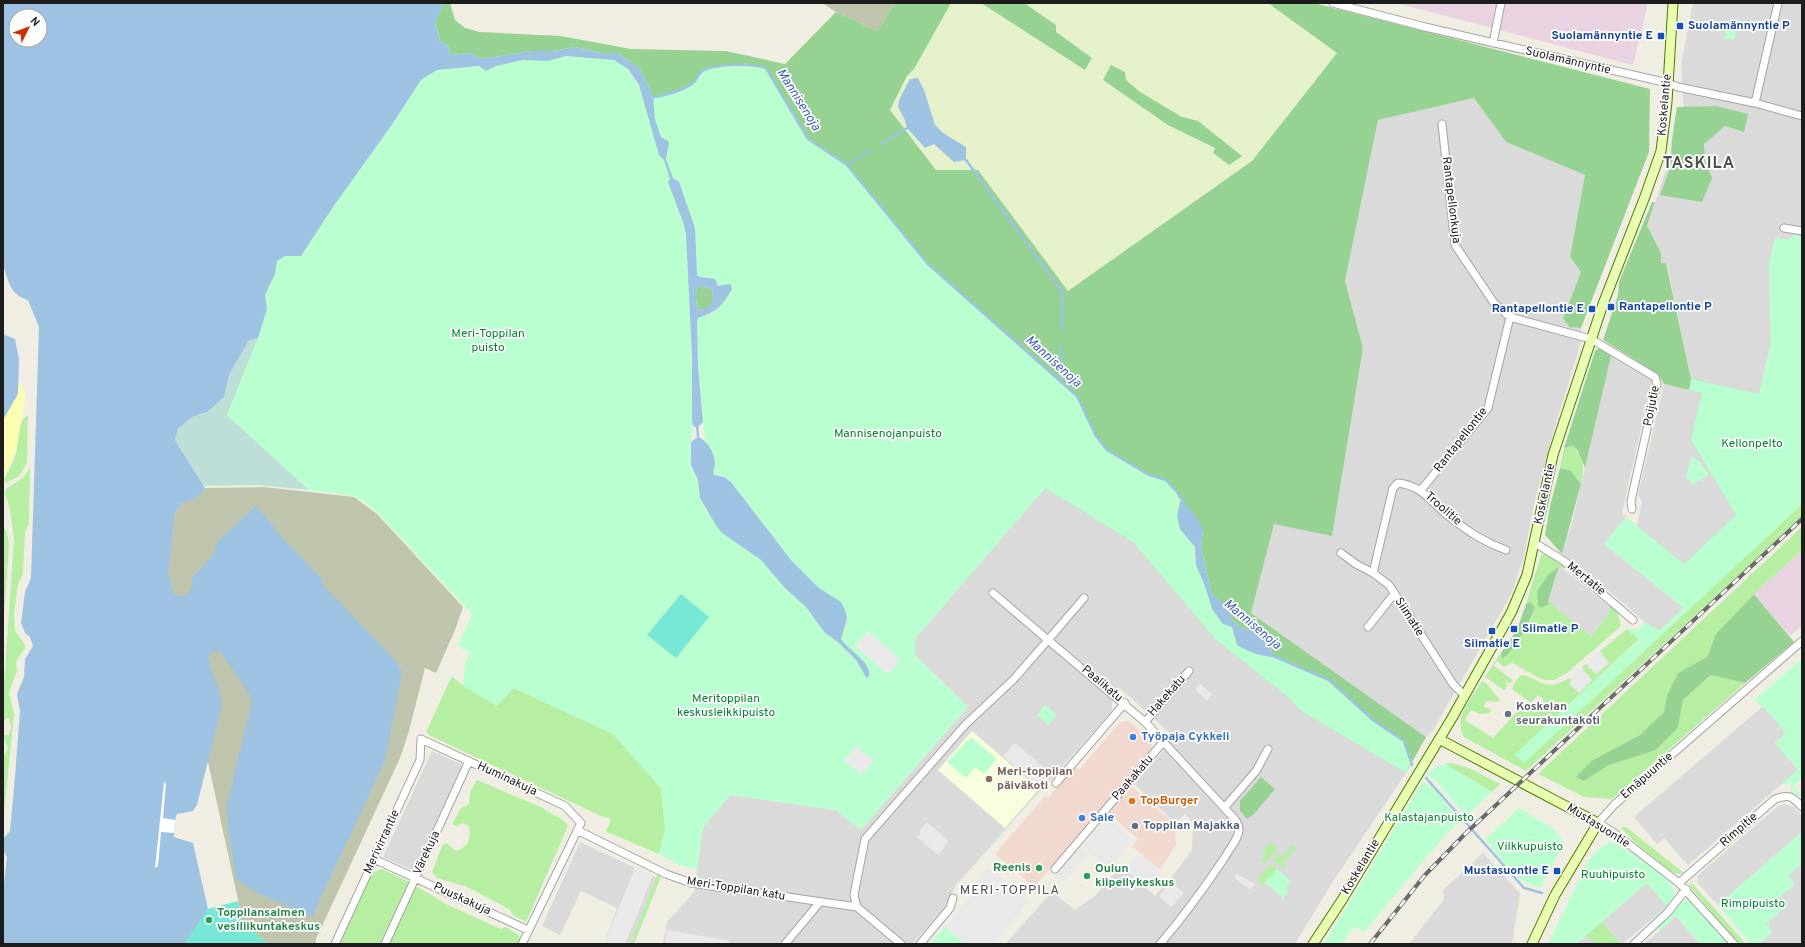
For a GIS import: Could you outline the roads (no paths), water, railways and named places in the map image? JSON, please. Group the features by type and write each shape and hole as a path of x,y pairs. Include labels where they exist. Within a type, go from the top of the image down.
{"main road":[{"name":"Koskelantie","path":"1313,944 1342,900 1439,739 1511,613 1527,575 1553,455 1603,304 1656,169 1662,138 1668,83 1673,3"},
{"name":"Mustasuontie","path":"1439,739 1598,823"},
{"name":"Emäpuuntie","path":"1532,944 1555,895 1598,823"}],"street":[{"name":"Suolamännyntie","path":"1333,3 1493,43 1668,83 1678,87 1802,116"},
{"path":"1493,43 1501,3"},
{"path":"1755,104 1778,3"},
{"name":"Rantapellonkuja","path":"1442,124 1455,245 1494,303 1510,317 1591,339"},
{"path":"1784,228 1802,231"},
{"name":"Rantapellontie","path":"1421,490 1488,408 1510,317"},
{"name":"Poijutie","path":"1591,339 1653,374 1657,380 1631,501 1632,509"},
{"name":"Troolitie","path":"1373,573 1393,488 1398,483 1421,490 1449,517 1486,544 1506,550"},
{"name":"Mertatie","path":"1535,543 1564,561 1633,620"},
{"name":"Siimatie","path":"1341,553 1389,585 1453,684 1464,695"},
{"name":"Paalikatu","path":"993,593 1145,722 1164,741 1238,824 1240,829 1237,837 1189,909 1160,944"},
{"path":"1368,627 1394,594"},
{"path":"900,944 857,907 854,895 864,839 965,725 1013,680 1084,598"},
{"name":"Emäpuuntie","path":"1598,823 1619,800 1802,641"},
{"name":"Hakekatu","path":"1145,722 1189,671"},
{"path":"1056,783 1124,703"},
{"name":"Huminakuja","path":"421,739 565,806 581,823 577,830"},
{"name":"Merivirrantie","path":"335,944 420,760 421,739"},
{"name":"Paakakatu","path":"1055,869 1164,741"},
{"path":"1224,807 1256,771 1268,750"},
{"name":"Värekuja","path":"385,944 469,761"},
{"name":"Rimpitie","path":"1679,883 1775,799 1785,795 1793,797 1802,807"},
{"name":"Mustasuontie","path":"1598,823 1613,832 1686,889 1734,944"},
{"path":"522,944 577,830"},
{"name":"Meri-Toppilan katu","path":"577,830 681,880 857,907"},
{"name":"Puuskakuja","path":"374,859 528,930"},
{"path":"1634,944 1668,912 1686,889"},
{"path":"920,944 950,908 953,898"},
{"path":"785,944 820,902"}],"waterway":[{"name":"Mannisenoja","path":"651,98 672,93 687,87 694,82 702,71 710,68 726,65 752,65 766,68 808,139 847,165 928,264 1077,396 1096,436 1107,450 1149,475 1166,480 1177,492 1185,506"},
{"path":"881,144 907,128"},
{"path":"847,165 871,150"},
{"path":"966,160 1063,293 1062,330"},
{"path":"1060,380 1061,344"},
{"path":"697,424 698,437"},
{"name":"Mannisenoja","path":"1271,655 1329,680 1374,721 1404,741 1412,765"},
{"path":"1426,778 1524,888 1542,893"}],"railway":[{"path":"1370,944 1425,875 1465,834 1802,519"}],"place":[{"name":"Suolamännyntie P","path":"1680,26"},
{"name":"Suolamännyntie E","path":"1661,36"},
{"name":"Rantapellontie P","path":"1611,307"},
{"name":"Rantapellontie E","path":"1592,309"},
{"name":"Siimatie P","path":"1514,629"},
{"name":"Siimatie E","path":"1492,631"},
{"name":"Koskelan seurakuntakoti","path":"1508,714"},
{"name":"Työpaja Cykkeli","path":"1133,737"},
{"name":"Meri-toppilan päiväkoti","path":"989,779"},
{"name":"TopBurger","path":"1132,801"},
{"name":"Sale","path":"1082,818"},
{"name":"Toppilan Majakka","path":"1135,826"},
{"name":"Reenis","path":"1039,868"},
{"name":"Mustasuontie E","path":"1557,871"},
{"name":"Oulun kiipeilykeskus","path":"1087,876"},
{"name":"Toppilansalmen vesiliikuntakeskus","path":"209,920"}],"district":[{"name":"TASKILA","path":"1699,164"},
{"name":"MERI-TOPPILA","path":"1010,891"}],"park label":[{"name":"Meri-Toppilan puisto","path":"488,341"},
{"name":"Mannisenojanpuisto","path":"888,434"},
{"name":"Kellonpelto","path":"1752,444"},
{"name":"Meritoppilan keskusleikkipuisto","path":"726,706"},
{"name":"Kalastajanpuisto","path":"1429,818"},
{"name":"Vilkkupuisto","path":"1530,847"},
{"name":"Ruuhipuisto","path":"1613,875"},
{"name":"Rimpipuisto","path":"1753,904"}]}
